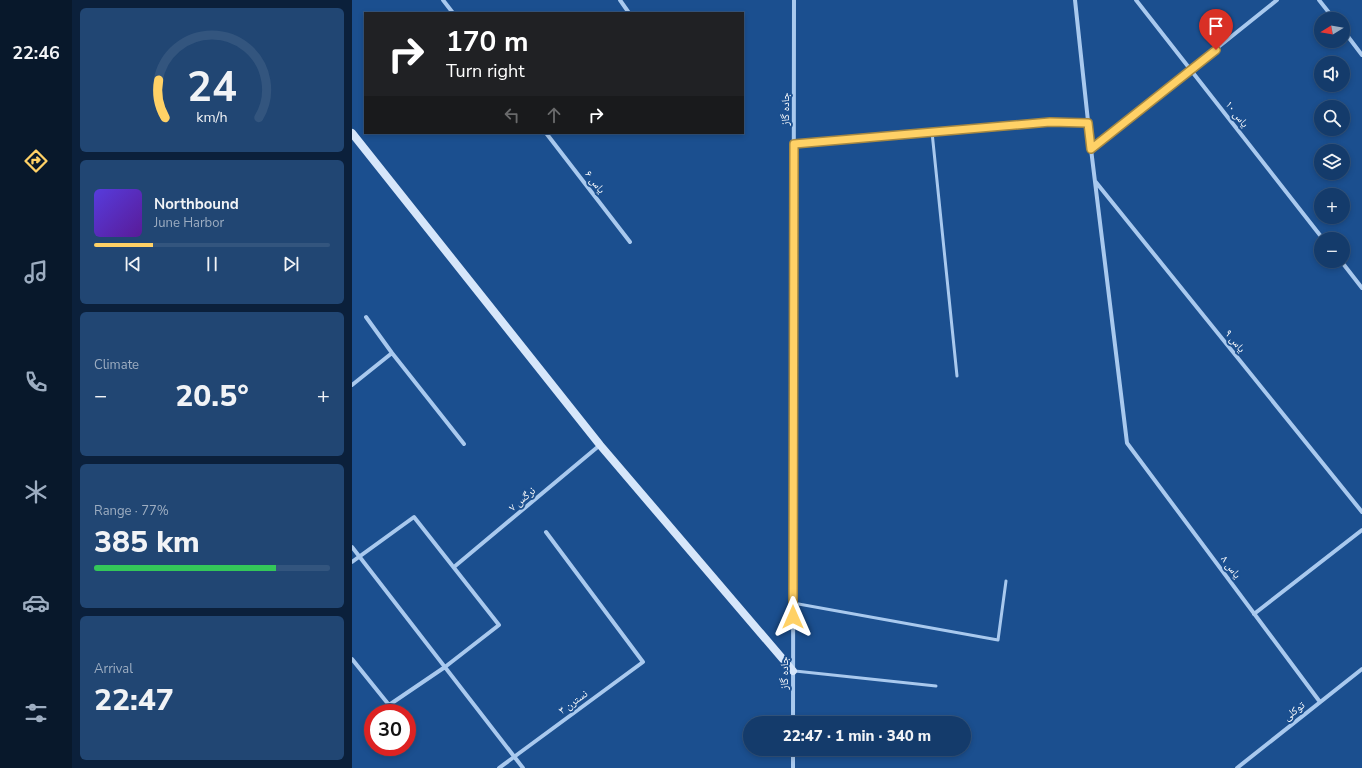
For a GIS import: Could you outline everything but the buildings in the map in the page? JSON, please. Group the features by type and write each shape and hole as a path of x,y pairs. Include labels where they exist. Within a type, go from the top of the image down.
{"street":[{"path":"443,0 452,12"},
{"path":"620,0 629,12"},
{"name":"جاده گاز","path":"793,716 794,0"},
{"path":"1075,0 1095,181"},
{"name":"یاس ۱۰","path":"1136,0 1318,232"},
{"path":"1091,149 1278,0"},
{"path":"1319,0 1328,12"},
{"path":"1350,39 1362,55"},
{"path":"352,132 600,445 793,671"},
{"name":"یاس ۶","path":"547,134 630,242"},
{"name":"یاس ۸","path":"1095,181 1127,443 1320,702"},
{"name":"یاس ۹","path":"1095,181 1362,512"},
{"path":"1346,268 1362,288"},
{"path":"366,317 392,353 464,444"},
{"path":"352,385 392,353"},
{"name":"نرگس ۷","path":"454,567 600,445"},
{"path":"352,562 414,517 499,624 445,667 389,705 352,659"},
{"path":"1254,614 1362,530"},
{"name":"نسترن ۳","path":"499,768 643,662 546,532"},
{"path":"352,547 523,768"},
{"name":"توکلی","path":"1237,768 1362,669"},
{"path":"793,756 793,768"}],"lane":[{"path":"794,144 1050,122 1088,123"},
{"path":"932,132 958,376"},
{"path":"793,603 998,640 1006,581"},
{"path":"793,671 936,686"}],"route":[{"path":"793,617 794,144 1050,122 1088,123 1091,149 1216,50"}]}
